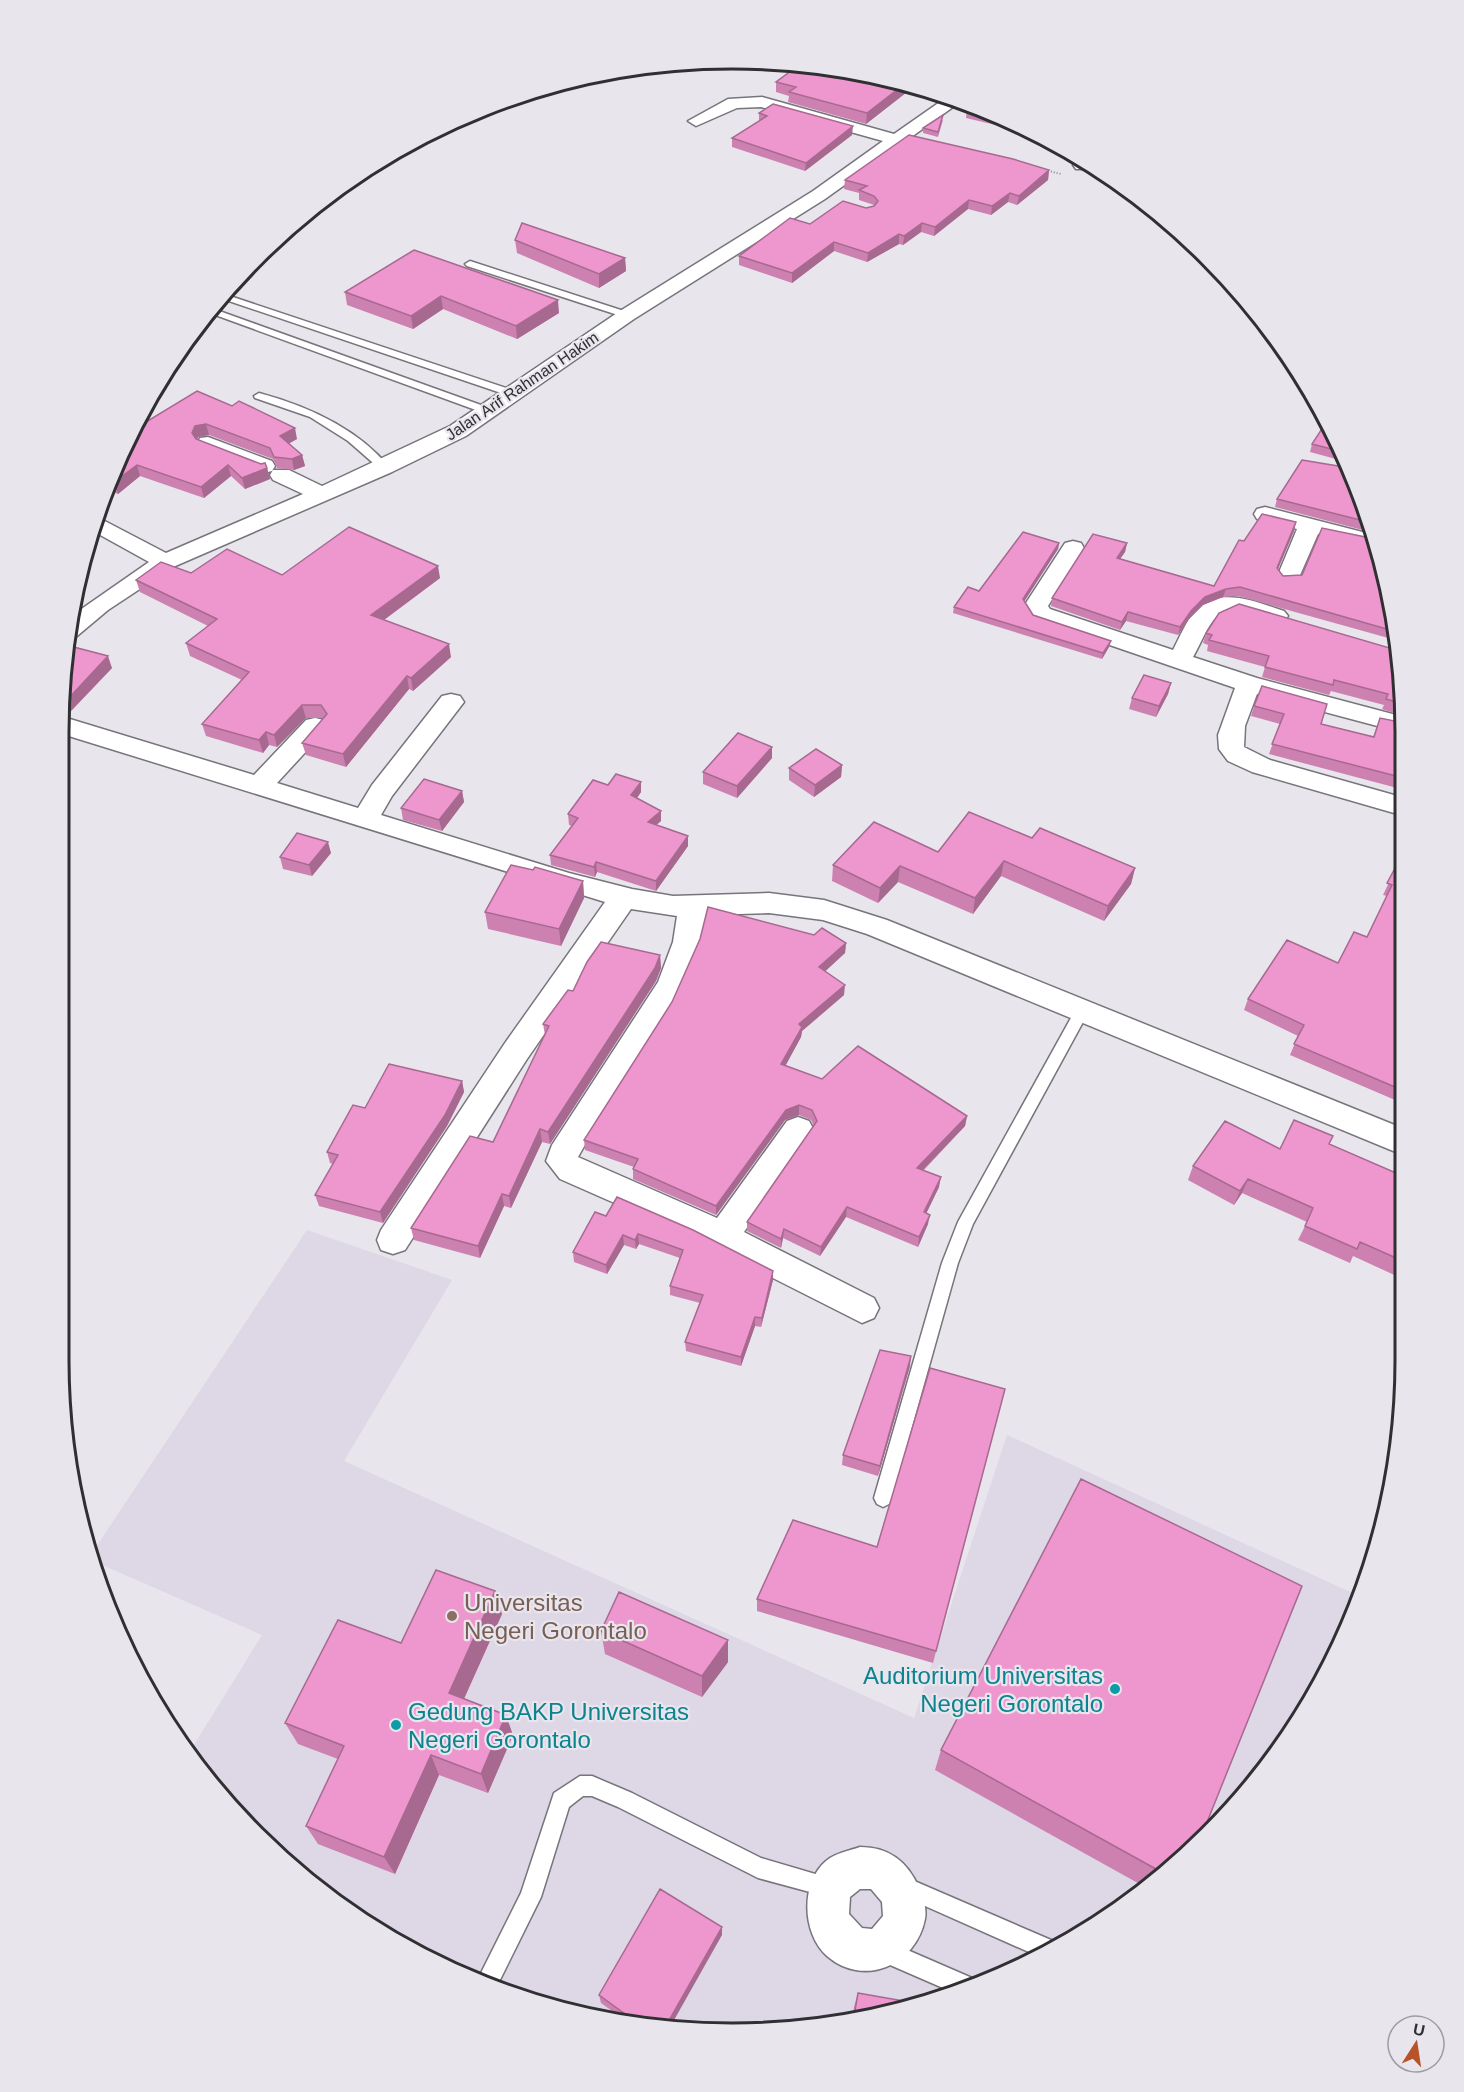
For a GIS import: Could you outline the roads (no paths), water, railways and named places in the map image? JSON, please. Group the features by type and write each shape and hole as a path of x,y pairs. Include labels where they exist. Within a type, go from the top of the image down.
{"street":[{"path":"696,121 727,105 748,100 772,85"},
{"path":"748,100 781,106 902,138 928,142"},
{"name":"Jalan Arif Rahman Hakim","path":"79,622 100,605 165,562 440,441 514,394 627,315 819,195 947,105"},
{"path":"819,195 840,202"},
{"path":"208,442 319,494"},
{"path":"1265,514 1366,540"},
{"path":"1289,577 1310,526"},
{"path":"102,527 165,562"},
{"path":"1073,548 1036,606 1038,611 1249,684 1395,723"},
{"path":"1179,660 1208,612 1224,604 1237,605 1301,623"},
{"path":"1249,684 1229,737 1232,749 1241,758 1261,766 1395,804"},
{"path":"365,820 381,791 451,702"},
{"path":"258,787 315,726"},
{"path":"69,727 567,882 624,897 656,904 693,906 769,903 824,910 877,927 1395,1139"},
{"path":"393,1240 516,1051 624,897"},
{"path":"693,906 687,942 671,985 563,1154 562,1161 571,1170 722,1237 862,1308"},
{"path":"722,1237 798,1130"},
{"path":"860,1868 878,1870 894,1882 903,1900 904,1920 896,1939 881,1950 862,1952 844,1944 831,1928 827,1908 832,1888 843,1874 860,1868"}],"lane":[{"path":"470,264 627,315"},
{"path":"231,299 514,394"},
{"path":"218,314 488,411"},
{"path":"259,396 314,415 352,439 384,467"},
{"path":"883,1498 950,1263 966,1222 1082,1011"},
{"path":"490,1977 530,1897 561,1800 580,1786 592,1786 625,1800 758,1868 832,1888"},
{"path":"894,1882 1040,1947"},
{"path":"881,1950 958,1983"}],"place":[{"name":"Universitas Negeri Gorontalo","path":"452,1616"},
{"name":"Auditorium Universitas Negeri Gorontalo","path":"1115,1689"},
{"name":"Gedung BAKP Universitas Negeri Gorontalo","path":"396,1725"}]}
